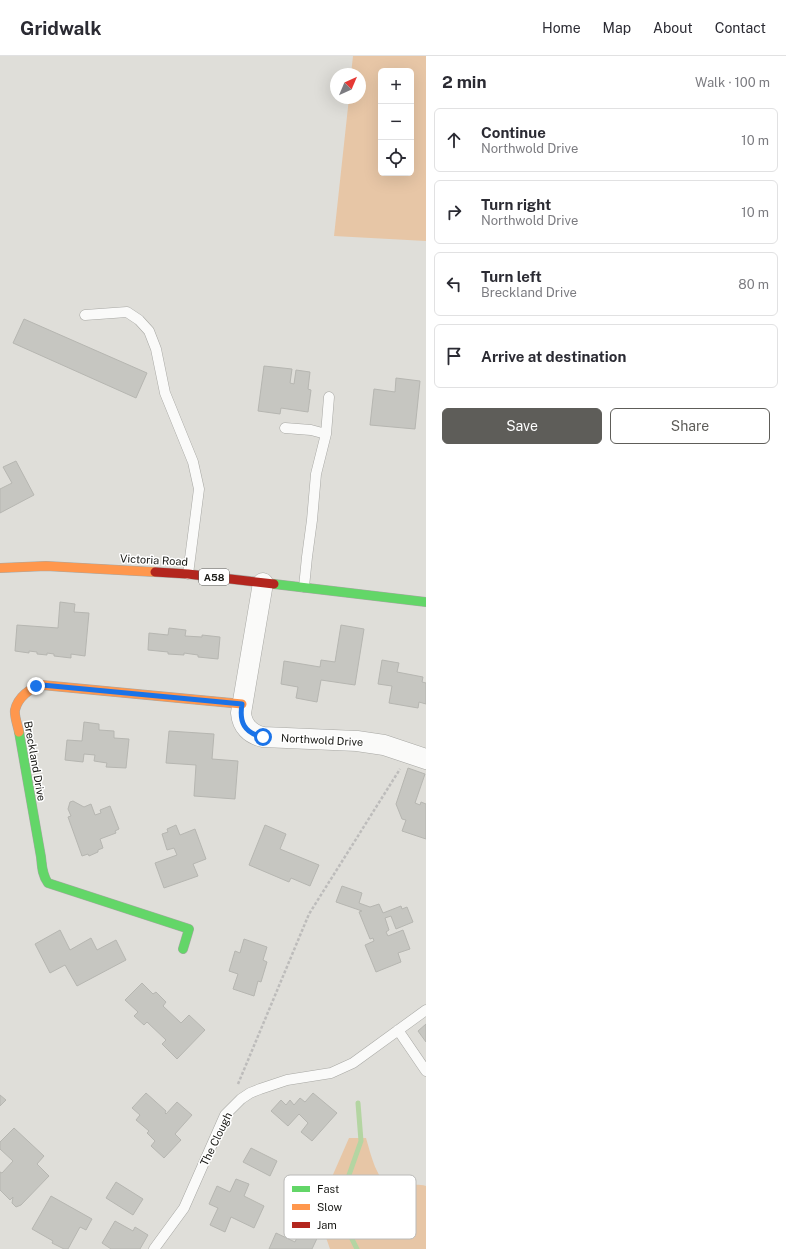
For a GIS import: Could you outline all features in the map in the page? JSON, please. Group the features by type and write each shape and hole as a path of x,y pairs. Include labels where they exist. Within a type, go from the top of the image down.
{"main road":[{"name":"Victoria Road","path":"0,568 46,566 188,574 426,602"},
{"name":"Breckland Drive","path":"183,949 189,930 48,883 45,880 43,876 41,857 15,711 18,702 31,688 42,685 242,704"}],"street":[{"name":"Northwold Drive","path":"263,583 242,704 241,720 244,726 257,736 373,743 418,756"}],"lane":[{"path":"85,315 127,312 139,320 149,332 156,349 166,393 194,462 199,489 188,574"},
{"path":"304,588 316,474 326,434 330,397"},
{"path":"285,428 311,430 326,434"},
{"name":"The Clough","path":"154,1249 184,1208 225,1115 241,1099 250,1093 287,1080 331,1073 353,1063 426,1010"},
{"path":"398,1030 426,1071"}],"path":[{"path":"237,1087 309,914 418,756"}],"shaded area":[{"path":"353,56 426,56 426,241 334,236 348,104 366,104 366,68 352,68"},
{"path":"349,1138 366,1138 379,1175 333,1175"},
{"path":"416,1185 426,1186 426,1249 330,1249 327,1239 416,1239"}],"building":[{"path":"24,319 147,373 136,398 13,343"},
{"path":"264,366 292,369 290,383 294,384 296,370 310,372 308,389 311,390 308,412 281,408 280,414 258,411"},
{"path":"396,378 420,381 415,429 370,425 374,389 395,392"},
{"path":"16,461 34,495 0,513 0,489 12,483 3,467"},
{"path":"60,602 75,604 74,612 89,613 85,656 71,654 71,658 54,656 54,654 47,653 47,655 29,651 29,653 15,651 17,625 58,628"},
{"path":"341,625 364,629 355,685 321,680 317,702 296,698 298,687 281,684 284,661 320,667 321,660 335,662"},
{"path":"169,628 186,630 185,636 202,637 202,635 220,637 218,659 198,657 198,655 184,653 184,655 168,654 168,652 148,650 149,633 168,635"},
{"path":"382,660 399,663 397,672 423,677 422,682 426,683 426,704 419,702 418,708 389,703 392,686 378,684"},
{"path":"84,722 99,724 99,730 114,731 114,738 129,739 126,768 106,767 107,763 94,761 95,755 84,754 83,762 65,760 67,740 82,741"},
{"path":"169,731 214,734 212,759 238,761 235,799 194,796 196,765 166,763"},
{"path":"408,768 425,774 415,803 420,805 421,802 426,804 426,839 402,831 406,820 402,819 396,804"},
{"path":"73,801 84,807 91,804 95,815 101,813 100,810 110,806 119,829 115,831 116,833 100,839 103,848 89,856 88,854 82,856 68,817 71,816 68,809 70,802"},
{"path":"176,825 180,835 195,829 206,859 193,864 198,876 164,888 155,863 177,855 174,848 167,850 162,834 168,832 167,829"},
{"path":"265,825 286,834 280,849 319,865 310,886 291,878 289,882 249,865"},
{"path":"342,886 362,893 359,903 370,907 379,904 383,913 401,906 402,909 407,907 413,922 396,929 391,916 385,918 389,930 386,932 388,936 403,930 410,949 398,953 401,962 376,972 365,945 374,941 373,938 370,939 359,912 362,911 336,902"},
{"path":"60,930 70,950 91,938 97,950 116,940 126,960 77,986 65,965 50,973 35,944"},
{"path":"244,939 267,947 263,960 267,962 261,982 258,981 254,996 233,989 238,974 229,971 235,951 240,953"},
{"path":"142,983 153,994 156,992 166,1002 163,1006 181,1023 189,1015 205,1030 177,1059 162,1044 166,1040 147,1022 144,1025 134,1016 138,1012 125,1000"},
{"path":"426,1024 426,1042 418,1031"},
{"path":"146,1093 166,1111 166,1114 177,1102 192,1115 175,1134 181,1140 164,1158 151,1146 155,1141 147,1133 149,1131 136,1120 140,1115 132,1108"},
{"path":"313,1093 337,1113 312,1141 301,1132 308,1123 299,1114 288,1126 271,1111 281,1100 286,1105 290,1100 294,1105 300,1098 305,1102"},
{"path":"0,1095 6,1100 0,1106"},
{"path":"14,1128 44,1156 37,1164 49,1176 21,1205 16,1207 12,1203 13,1197 10,1200 0,1190 0,1172 2,1173 13,1161 0,1149 0,1142"},
{"path":"251,1148 277,1161 270,1176 243,1162"},
{"path":"236,1179 249,1184 244,1196 264,1206 254,1228 231,1217 225,1232 210,1225 218,1208 209,1204 217,1186 230,1192"},
{"path":"116,1182 143,1199 133,1215 106,1198"},
{"path":"51,1196 92,1219 86,1230 80,1227 68,1249 64,1249 52,1243 53,1241 32,1229"},
{"path":"115,1221 133,1231 135,1227 148,1235 140,1249 111,1249 102,1243"},
{"path":"276,1233 284,1237 284,1239 289,1239 295,1242 296,1239 317,1239 312,1249 269,1249"}],"waterway":[{"path":"349,1175 361,1141 358,1103"},
{"path":"352,1239 357,1249"}],"traffic: fast":[{"path":"274,584 426,602"},
{"path":"19,732 43,870 48,883 189,929 183,949"}],"traffic: slow":[{"path":"0,568 46,566 155,572"},
{"path":"19,732 15,715 17,705 25,694 33,688 42,685 242,704"}],"traffic: jam":[{"path":"155,572 188,574 274,584"}],"route":[{"path":"36,686 42,685 242,704 240,713 244,726 250,732 257,736 263,737"}]}
